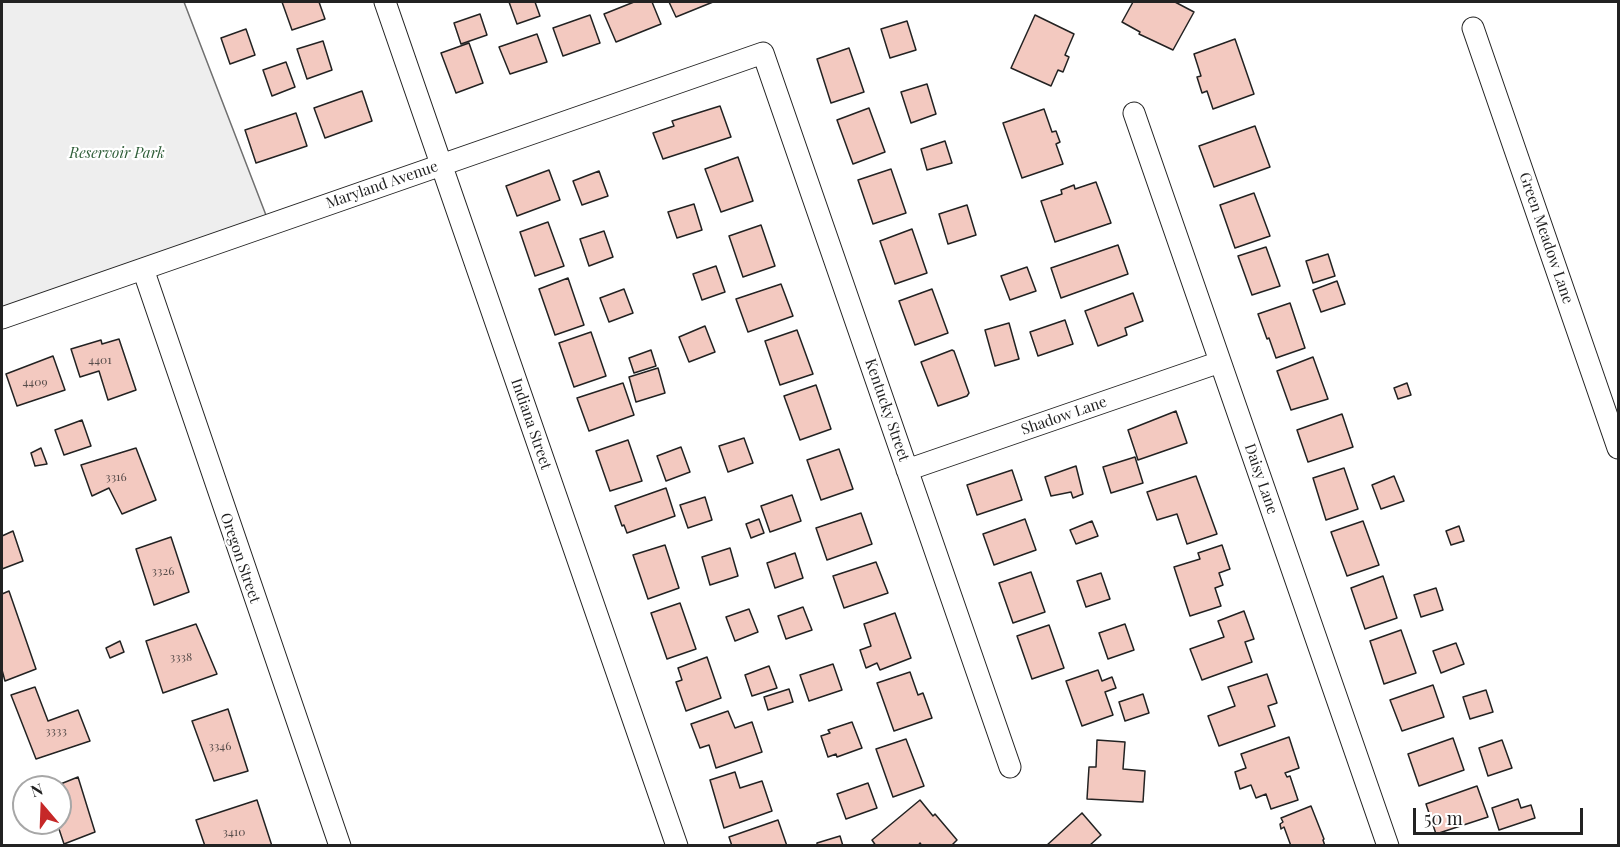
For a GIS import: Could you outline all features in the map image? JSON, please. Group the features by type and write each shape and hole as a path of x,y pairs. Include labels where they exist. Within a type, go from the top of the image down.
{"street":[{"name":"Indiana Street","path":"385,2 677,846"},
{"name":"Green Meadow Lane","path":"1473,27 1618,448"},
{"name":"Maryland Avenue","path":"2,318 763,53"},
{"name":"Kentucky Street","path":"763,53 1010,767"},
{"name":"Daisy Lane","path":"1134,113 1388,846"},
{"name":"Oregon Street","path":"143,269 340,846"},
{"name":"Shadow Lane","path":"907,470 1220,362"}],"green space":[{"name":"Reservoir Park","path":"2,2 184,2 269,223 2,318"}],"building":[{"path":"282,2 319,2 325,19 292,30"},
{"path":"509,2 535,2 540,16 517,24"},
{"path":"634,2 652,2 661,24 616,42 604,14"},
{"path":"669,2 713,2 676,17"},
{"path":"1133,2 1175,2 1194,12 1173,50 1139,34 1140,32 1122,22"},
{"path":"480,14 487,35 461,44 454,23"},
{"path":"590,15 600,43 563,56 553,28"},
{"path":"1035,15 1074,34 1065,55 1069,57 1063,72 1058,70 1051,86 1011,68"},
{"path":"907,21 916,50 890,58 881,29"},
{"path":"246,29 255,55 230,64 221,38"},
{"path":"537,34 547,62 510,74 499,47"},
{"path":"1235,39 1254,94 1213,109 1207,91 1202,93 1197,77 1201,76 1194,54"},
{"path":"323,41 332,70 307,79 297,49"},
{"path":"469,43 483,83 456,93 441,53"},
{"path":"849,48 864,92 831,103 817,59"},
{"path":"286,62 295,87 272,96 263,70"},
{"path":"927,84 936,114 911,123 901,92"},
{"path":"362,91 372,121 325,138 314,108"},
{"path":"720,106 731,137 663,159 653,133 674,126 672,121"},
{"path":"869,108 885,152 853,164 837,120"},
{"path":"1044,109 1052,132 1056,131 1060,142 1056,144 1063,164 1022,178 1003,123"},
{"path":"296,113 307,146 256,163 245,130"},
{"path":"1255,126 1270,167 1214,187 1199,146"},
{"path":"945,141 952,163 927,170 921,149"},
{"path":"738,157 753,201 721,212 705,169"},
{"path":"891,169 906,213 873,224 858,180"},
{"path":"549,170 560,200 517,216 506,186"},
{"path":"599,171 608,196 582,205 573,181"},
{"path":"1096,182 1111,223 1055,242 1041,201 1062,194 1061,190 1074,185 1075,189"},
{"path":"1254,193 1270,236 1235,248 1220,205"},
{"path":"694,204 702,230 677,238 668,212"},
{"path":"967,205 976,235 948,244 939,214"},
{"path":"548,222 564,266 535,276 520,232"},
{"path":"761,225 775,266 743,277 729,236"},
{"path":"912,229 927,273 895,284 880,241"},
{"path":"604,231 613,257 589,266 580,239"},
{"path":"1118,245 1128,274 1061,298 1051,268"},
{"path":"1266,247 1280,286 1252,295 1238,256"},
{"path":"1328,254 1335,276 1313,283 1306,261"},
{"path":"716,266 725,292 702,300 693,274"},
{"path":"1027,267 1036,291 1010,300 1001,276"},
{"path":"568,278 584,325 555,335 539,289"},
{"path":"1337,281 1345,304 1321,312 1313,290"},
{"path":"781,284 793,316 748,332 736,299"},
{"path":"624,289 633,313 609,322 600,298"},
{"path":"932,289 948,333 915,345 899,301"},
{"path":"1133,293 1143,321 1125,328 1127,335 1098,346 1085,311"},
{"path":"1290,303 1305,348 1276,358 1258,314"},
{"path":"1065,320 1073,344 1038,356 1030,332"},
{"path":"1009,323 1019,359 995,366 985,330"},
{"path":"705,326 715,352 689,362 679,337"},
{"path":"797,330 813,374 780,385 765,341"},
{"path":"591,332 606,376 574,387 559,343"},
{"path":"119,339 136,390 108,400 99,371 80,377 71,349 101,340 102,344"},
{"path":"651,350 656,366 634,373 629,358"},
{"path":"952,350 969,393 967,396 938,406 921,362"},
{"path":"53,356 65,390 17,406 6,374"},
{"path":"1313,357 1328,399 1291,410 1277,371"},
{"path":"658,368 665,393 636,402 629,377"},
{"path":"623,383 634,415 589,431 577,398"},
{"path":"1407,383 1411,395 1398,399 1394,388"},
{"path":"816,385 831,429 800,440 784,396"},
{"path":"1176,411 1187,443 1138,460 1128,430"},
{"path":"1342,414 1353,447 1308,462 1297,430"},
{"path":"82,420 91,446 64,455 55,430"},
{"path":"744,438 753,463 728,472 719,446"},
{"path":"628,440 642,481 610,491 596,451"},
{"path":"681,447 690,472 666,481 657,456"},
{"path":"41,448 47,464 35,466 31,453"},
{"path":"136,448 156,500 122,514 109,488 92,496 81,465"},
{"path":"839,449 853,489 821,500 807,460"},
{"path":"1135,457 1143,483 1111,493 1103,467"},
{"path":"1076,466 1083,494 1073,498 1071,492 1051,496 1045,477"},
{"path":"1344,468 1358,509 1326,520 1313,478"},
{"path":"1012,470 1022,500 977,515 967,485"},
{"path":"1196,476 1217,534 1187,544 1177,514 1157,520 1147,492"},
{"path":"1394,476 1404,501 1381,509 1372,485"},
{"path":"666,488 675,516 627,533 615,506"},
{"path":"792,495 801,521 770,532 761,506"},
{"path":"705,497 712,520 688,528 680,505"},
{"path":"861,513 872,544 827,560 816,528"},
{"path":"759,519 764,533 751,538 746,524"},
{"path":"1025,519 1036,550 994,565 983,534"},
{"path":"1092,521 1098,536 1076,544 1070,530"},
{"path":"1363,521 1379,565 1347,576 1331,532"},
{"path":"1459,526 1464,541 1451,545 1446,531"},
{"path":"13,531 23,561 2,569 2,536"},
{"path":"171,537 189,592 154,605 136,549"},
{"path":"665,545 679,588 648,599 633,555"},
{"path":"1222,545 1230,569 1219,573 1223,585 1215,588 1221,606 1190,616 1174,567 1200,559 1198,553"},
{"path":"730,548 738,576 710,585 702,557"},
{"path":"795,553 803,578 775,588 767,563"},
{"path":"876,562 888,593 844,608 833,576"},
{"path":"1031,572 1045,612 1013,623 999,583"},
{"path":"1101,573 1110,599 1086,607 1077,581"},
{"path":"1383,576 1397,618 1365,629 1351,588"},
{"path":"1436,588 1443,610 1421,617 1414,595"},
{"path":"9,591 36,669 5,681 2,670 2,594"},
{"path":"680,603 696,649 667,659 651,613"},
{"path":"803,607 812,630 786,639 778,616"},
{"path":"749,609 758,632 735,641 726,617"},
{"path":"1244,611 1254,639 1245,642 1252,662 1202,680 1190,649 1224,637 1218,621"},
{"path":"895,613 911,658 880,670 877,663 866,668 860,650 871,646 864,624"},
{"path":"196,624 217,674 163,693 146,641"},
{"path":"1125,624 1134,650 1108,659 1099,633"},
{"path":"1049,625 1064,668 1032,679 1017,636"},
{"path":"1401,630 1416,673 1384,684 1370,641"},
{"path":"120,641 124,652 110,658 106,648"},
{"path":"1456,643 1464,664 1441,673 1433,651"},
{"path":"707,657 721,698 686,711 676,682 682,680 678,668"},
{"path":"833,664 842,690 809,701 800,675"},
{"path":"769,666 777,688 752,696 745,675"},
{"path":"1098,670 1102,681 1112,677 1116,688 1105,692 1113,715 1082,726 1066,681"},
{"path":"910,672 918,695 923,693 932,718 894,731 877,683"},
{"path":"1267,674 1277,703 1268,706 1275,726 1219,746 1208,716 1235,706 1228,687"},
{"path":"1433,685 1444,717 1402,731 1390,700"},
{"path":"35,687 48,721 78,710 90,741 36,759 11,695"},
{"path":"789,689 793,702 768,710 764,697"},
{"path":"1486,690 1493,712 1470,719 1463,697"},
{"path":"1143,694 1149,713 1125,721 1119,702"},
{"path":"228,709 248,771 214,781 192,721"},
{"path":"728,711 735,728 752,722 762,752 716,768 709,745 700,748 691,724"},
{"path":"852,722 862,748 837,757 836,754 828,757 821,736 830,733 828,730"},
{"path":"1289,737 1299,768 1285,773 1287,777 1290,776 1298,800 1271,809 1266,794 1256,798 1251,785 1240,789 1235,772 1246,768 1241,754"},
{"path":"1453,738 1464,770 1419,786 1408,754"},
{"path":"906,739 924,786 893,797 876,749"},
{"path":"1097,740 1125,742 1123,769 1145,771 1143,802 1087,799 1089,767 1096,767"},
{"path":"1502,740 1512,768 1488,776 1479,748"},
{"path":"735,772 740,788 762,781 772,811 724,828 710,780"},
{"path":"78,777 95,832 64,844 61,835 72,835 72,779"},
{"path":"868,783 877,808 846,819 837,794"},
{"path":"1477,786 1488,817 1436,834 1426,804"},
{"path":"1518,799 1521,808 1531,805 1535,818 1499,830 1492,808"},
{"path":"257,800 272,846 205,846 196,820"},
{"path":"920,800 957,840 951,846 922,846 920,843 918,846 876,846 872,840"},
{"path":"1311,806 1325,846 1291,846 1284,827 1281,829 1280,824 1283,822 1281,818"},
{"path":"1082,813 1101,835 1089,846 1046,846"},
{"path":"778,820 787,846 732,846 729,837"},
{"path":"840,836 843,846 817,846 817,843"}]}
